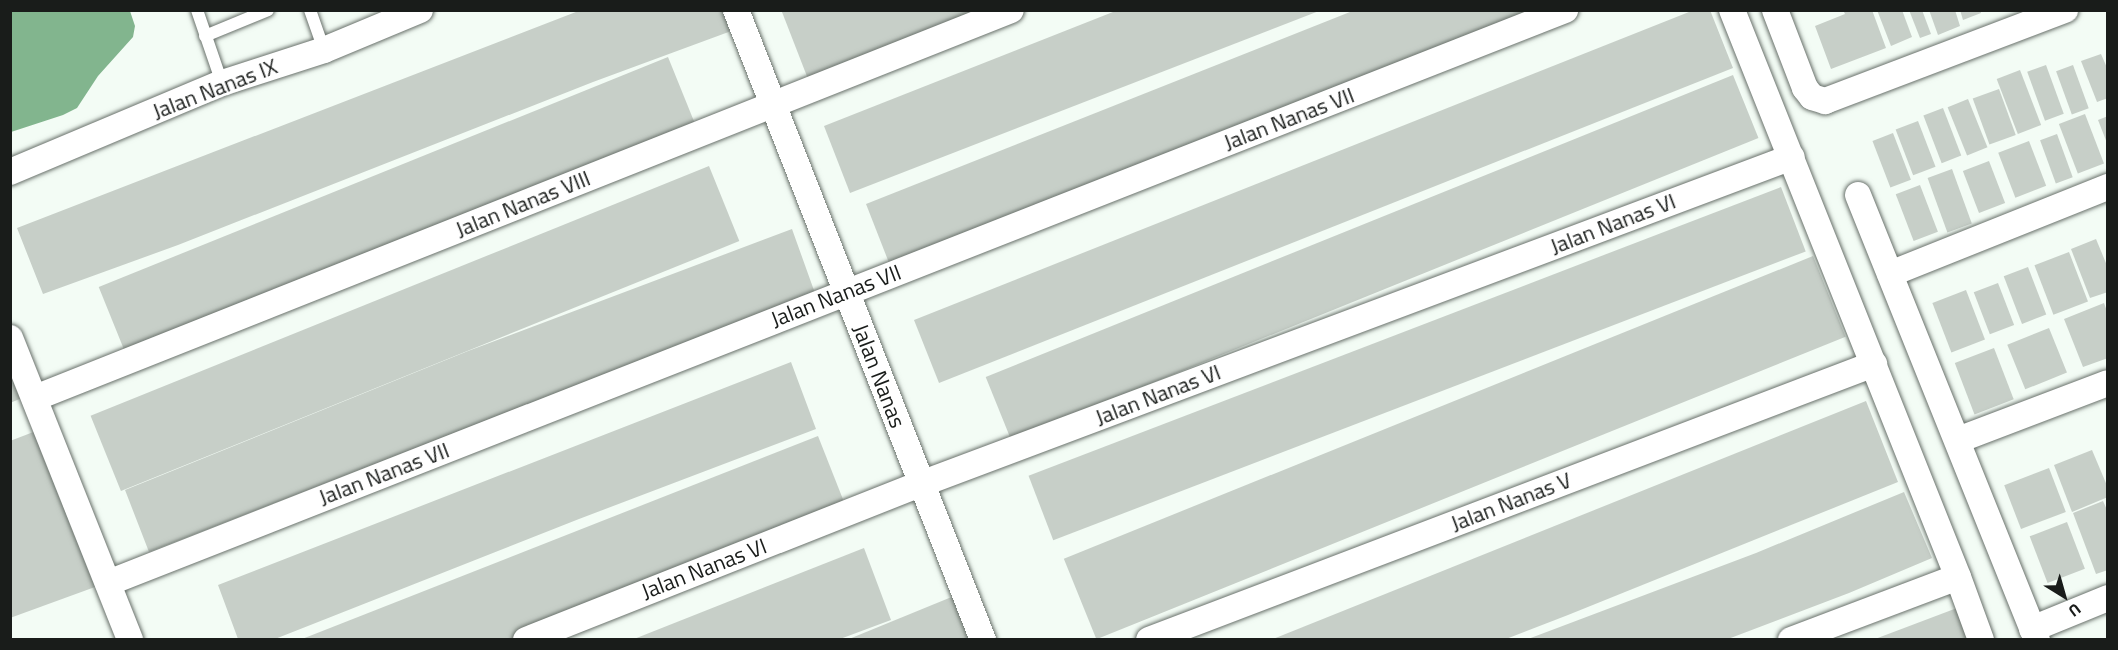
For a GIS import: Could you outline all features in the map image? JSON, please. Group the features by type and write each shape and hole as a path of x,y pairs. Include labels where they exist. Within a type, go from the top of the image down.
{"street":[{"name":"Jalan Nanas IX","path":"10,172 222,83 324,50 420,10"},
{"name":"Jalan Nanas","path":"736,10 983,639"},
{"name":"Jalan Nanas VIII","path":"35,398 1011,10"},
{"name":"Jalan Nanas VII","path":"108,583 1565,10"},
{"path":"1732,10 1981,639"},
{"path":"1775,10 1805,88 1812,97 1825,101 2065,10"},
{"name":"Jalan Nanas VI","path":"526,639 921,484 1792,157"},
{"path":"1890,274 2108,187"},
{"path":"1858,195 2035,634 2108,598"},
{"path":"10,338 130,639"},
{"name":"Jalan Nanas V","path":"1149,639 1874,364"},
{"path":"1958,440 2108,383"},
{"path":"1791,639 1958,577"}],"lane":[{"path":"197,10 222,83"},
{"path":"205,36 268,10"},
{"path":"310,10 324,50"}],"shaded area":[{"path":"11,10 130,11 135,26 133,37 98,76 77,108 11,132"}],"building":[{"path":"581,10 726,10 734,30 593,82 178,245 43,294 17,228"},
{"path":"786,10 983,10 808,79 782,12"},
{"path":"1118,10 1319,11 850,193 824,126"},
{"path":"1355,10 1539,10 891,268 866,204"},
{"path":"1694,10 1710,10 1733,68 939,383 914,320"},
{"path":"1843,10 1872,10 1886,48 1831,69 1815,26 1845,14"},
{"path":"1877,10 1902,10 1912,37 1891,46"},
{"path":"1909,10 1922,10 1931,34 1920,38"},
{"path":"1929,10 1955,10 1960,26 1938,35"},
{"path":"1960,10 1980,10 1981,13 1963,20"},
{"path":"2101,54 2108,70 2108,98 2097,102 2081,61"},
{"path":"668,57 698,132 129,362 99,287"},
{"path":"2046,65 2064,114 2045,121 2027,72"},
{"path":"2073,65 2089,108 2072,114 2056,71"},
{"path":"2020,70 2041,125 2018,134 1997,79"},
{"path":"1733,75 1758,138 1011,440 986,377"},
{"path":"1999,89 2016,135 1989,145 1973,99"},
{"path":"1968,99 1987,147 1967,155 1948,107"},
{"path":"1943,108 1961,156 1942,163 1923,116"},
{"path":"2085,114 2104,163 2078,174 2059,124"},
{"path":"2108,116 2108,143 2107,143 2098,120"},
{"path":"1918,121 1936,167 1913,175 1896,130"},
{"path":"1893,133 1911,180 1890,188 1872,141"},
{"path":"2057,134 2073,177 2056,183 2040,140"},
{"path":"2029,141 2046,186 2015,198 1998,153"},
{"path":"1989,161 2005,203 1979,213 1963,171"},
{"path":"709,166 739,241 121,491 91,416"},
{"path":"1952,169 1972,224 1947,232 1928,178"},
{"path":"1920,185 1938,232 1914,241 1896,194"},
{"path":"1781,187 1806,251 1053,540 1029,476"},
{"path":"792,229 816,296 562,391 149,552 125,490 468,351"},
{"path":"2096,239 2108,268 2108,292 2090,298 2071,249"},
{"path":"2069,252 2088,301 2053,315 2034,265"},
{"path":"1813,256 1846,337 1096,639 1064,559"},
{"path":"2028,267 2046,315 2022,324 2004,276"},
{"path":"1998,283 2014,325 1990,334 1974,292"},
{"path":"1966,290 1985,339 1951,352 1932,303"},
{"path":"2104,303 2108,314 2108,358 2083,367 2064,319"},
{"path":"2049,328 2067,373 2025,389 2007,345"},
{"path":"1994,348 2014,399 1974,414 1955,363"},
{"path":"791,362 816,429 579,519 275,639 238,639 218,585"},
{"path":"10,368 22,398 10,403"},
{"path":"1866,401 1898,482 1568,615 1506,639 1273,639"},
{"path":"36,431 95,587 10,618 10,441"},
{"path":"818,436 846,507 509,639 302,639"},
{"path":"2092,450 2108,488 2108,497 2072,512 2054,465"},
{"path":"2049,468 2066,512 2021,529 2004,485"},
{"path":"1904,492 1932,558 1849,593 1728,639 1528,639 1756,553"},
{"path":"2103,501 2108,512 2108,570 2096,574 2073,513"},
{"path":"2067,522 2085,569 2048,583 2030,536"},
{"path":"864,548 891,620 840,639 634,639"},
{"path":"954,596 972,639 849,639"},
{"path":"1957,608 1969,639 1875,639"}]}
